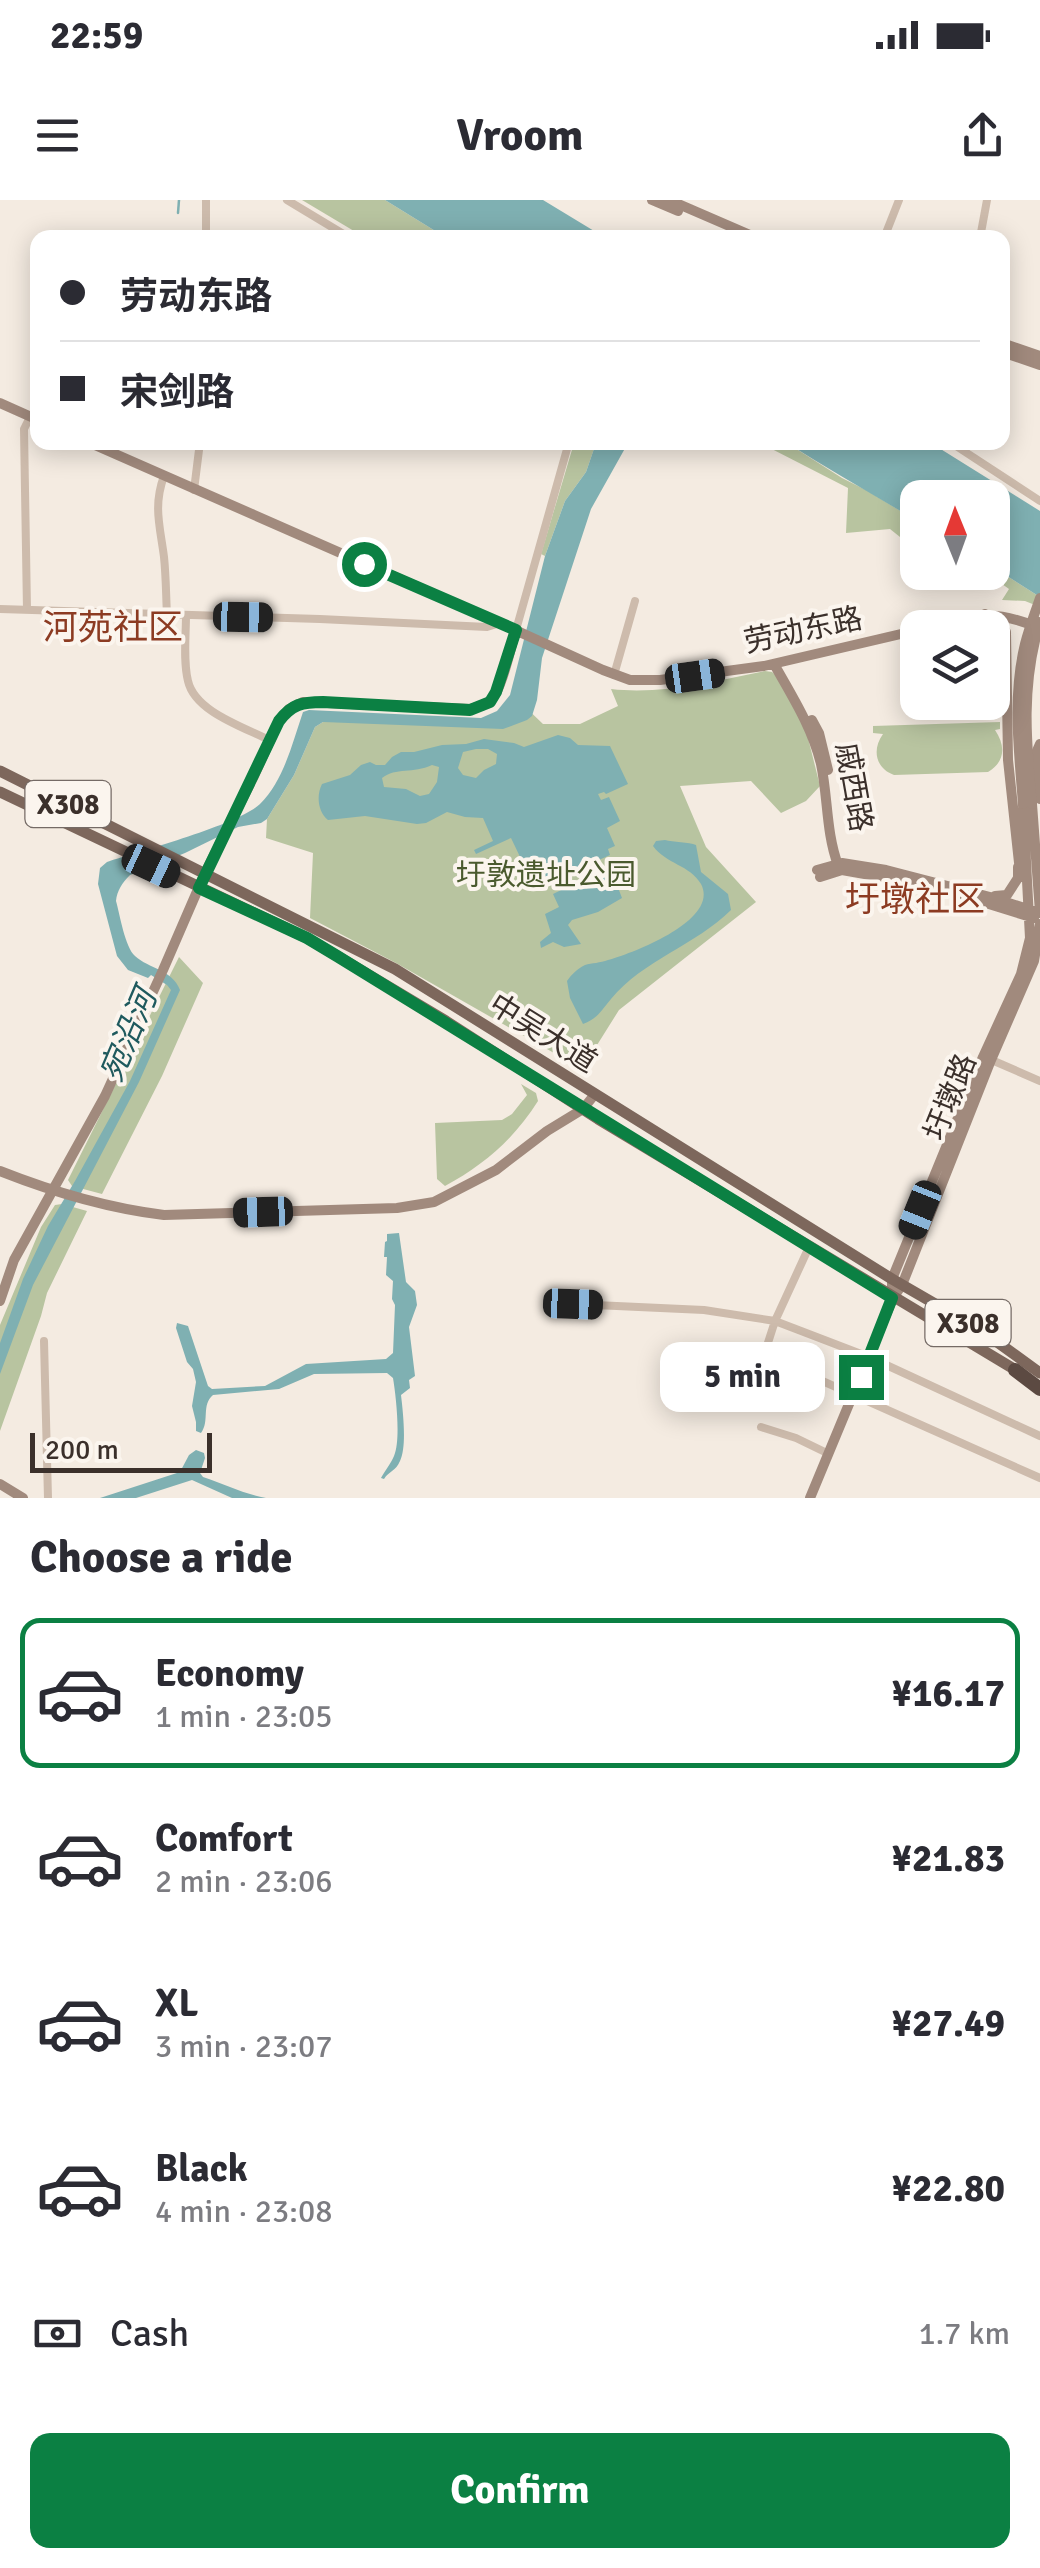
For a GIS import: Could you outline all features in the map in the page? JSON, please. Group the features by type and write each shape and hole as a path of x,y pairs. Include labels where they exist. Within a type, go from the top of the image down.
{"highway":[{"path":"1014,1370 1040,1386"}],"main road":[{"name":"中吴大道","path":"0,770 395,969 1040,1370"},
{"name":"中吴大道","path":"0,792 307,938 1014,1370"}],"street":[{"path":"206,200 206,230"},
{"path":"287,200 337,230"},
{"path":"652,200 721,230"},
{"path":"669,200 738,230"},
{"path":"887,230 900,200"},
{"path":"981,230 987,200"},
{"path":"1010,346 1040,356"},
{"path":"1010,355 1040,365"},
{"path":"0,403 30,416"},
{"path":"27,610 24,428 30,422"},
{"name":"劳动东路","path":"106,450 630,680 660,680 777,663 900,634"},
{"path":"194,490 199,450"},
{"path":"0,1302 14,1260 104,1096 279,721 289,708 303,702 470,710 490,702 520,632 567,450"},
{"path":"962,450 1040,501"},
{"path":"164,476 157,495 166,615"},
{"path":"1032,803 1017,732 1019,679 1040,598"},
{"path":"614,675 635,601"},
{"path":"0,609 486,627 500,622"},
{"path":"186,616 186,677 192,694 205,708 271,742"},
{"path":"1010,617 1040,625 1032,648 1025,732 1032,803"},
{"name":"戚西路","path":"777,663 812,736 824,780 832,847 840,865"},
{"path":"990,897 1007,895 1018,878 1007,720"},
{"path":"1032,803 1040,744"},
{"name":"圩墩路","path":"810,1498 1026,960 1035,915 1024,817 1032,803"},
{"name":"圩墩路","path":"987,1058 1037,948 1032,803"},
{"path":"1024,817 1018,849 1035,915"},
{"path":"840,865 1035,915"},
{"path":"818,874 840,865 886,870 990,897 1035,915"},
{"path":"1026,978 1040,954"},
{"path":"987,1058 1040,1081"},
{"path":"0,1171 52,1191 135,1212 164,1215 398,1208 434,1202 496,1170 546,1131 583,1109 594,1094"},
{"path":"809,1247 775,1320 764,1355 1040,1478"},
{"path":"573,1304 704,1310 775,1320 868,1357 1040,1436"},
{"path":"44,1341 48,1498"},
{"path":"761,1427 828,1454"},
{"path":"0,1484 23,1498"}],"green space":[{"path":"302,200 385,200 434,230 352,230"},
{"path":"572,450 594,450 586,472 565,501 545,556 541,554"},
{"path":"774,450 798,450 900,511 900,537 890,529 846,533 848,488"},
{"path":"1010,578 1040,597 1040,607 1025,601 1002,600 1010,590"},
{"name":"圩敦遗址公园","path":"765,671 778,677 806,730 820,786 806,801 781,813 751,781 680,786 706,847 756,902 619,1010 582,1069 310,918 313,853 266,838 267,819 294,775 315,727 323,722 503,720 519,701 543,724 580,724 618,706 611,689 669,689"},
{"path":"1000,722 1000,729 995,730 1002,753 988,772 894,775 883,768 877,757 883,734 873,733 873,726"},
{"path":"179,957 203,983 162,1076 102,1194 72,1186 68,1180"},
{"path":"521,1084 536,1093 538,1101 529,1115 497,1150 445,1186 437,1179 435,1123 502,1120 527,1095"},
{"path":"55,1205 87,1211 47,1293 0,1431 0,1325 41,1227"}],"water":[{"path":"385,200 543,200 592,230 434,230"},
{"path":"594,450 624,450 591,509 542,658 532,716 503,729 323,722 315,727 294,775 267,819 238,827 130,875 122,884 116,901 131,952 166,973 180,990 139,1082 33,1285 0,1374 0,1343 23,1279 48,1226 130,1081 171,990 151,975 148,978 128,970 117,956 98,884 100,868 107,862 231,820 260,804 281,773 303,712 481,718 497,711 510,695 545,556 565,501 586,472"},
{"path":"799,450 942,450 990,480 900,480 900,511"},
{"path":"1010,492 1040,511 1040,597 1010,578"},
{"path":"558,735 578,745 610,746 628,784 598,794 601,800 609,797 620,821 607,828 615,846 608,849 610,855 534,886 511,838 476,854 474,850 493,841 483,818 447,812 417,824 365,816 328,820 320,808 322,784 350,775 370,762 385,765 401,752 484,739 524,747","holes":["476,749 497,754 496,764 476,778 463,775 458,768 463,752","432,765 439,767 437,782 429,794 420,796 406,789 384,787 382,778 387,775"]},
{"path":"656,841 696,845 701,872 728,894 731,910 638,974 596,1017 583,1024 570,998 567,981 573,974 585,965 620,956 671,933 698,910 703,897 701,884 653,846"},
{"path":"611,866 620,877 617,885 622,898 598,912 572,920 568,925 581,944 564,947 553,942 541,948 540,942 551,933 545,914 559,907 553,894"},
{"path":"399,1233 406,1282 415,1291 417,1305 409,1327 415,1376 409,1380 410,1388 401,1395 404,1429 400,1461 384,1479 381,1478 394,1456 397,1440 393,1378 387,1373 314,1374 279,1389 213,1395 207,1403 204,1428 201,1433 196,1431 192,1406 196,1382 177,1323 188,1326 212,1389 265,1386 306,1364 386,1359 393,1353 395,1305 393,1281 386,1275 385,1242 387,1234"},
{"path":"196,1450 204,1453 200,1473 203,1477 266,1498 232,1498 192,1480 136,1498 100,1498 180,1472"}],"waterway":[{"path":"178,213 179,200"}],"district":[{"name":"河苑社区","path":"113,627"},
{"name":"圩墩社区","path":"915,899"}],"route":[{"path":"364,564 516,630 496,692 490,702 470,710 323,702 303,702 289,708 279,721 199,888 307,938 892,1298 861,1377"}],"water label":[{"name":"宛沿河","path":"128,1035"}]}
